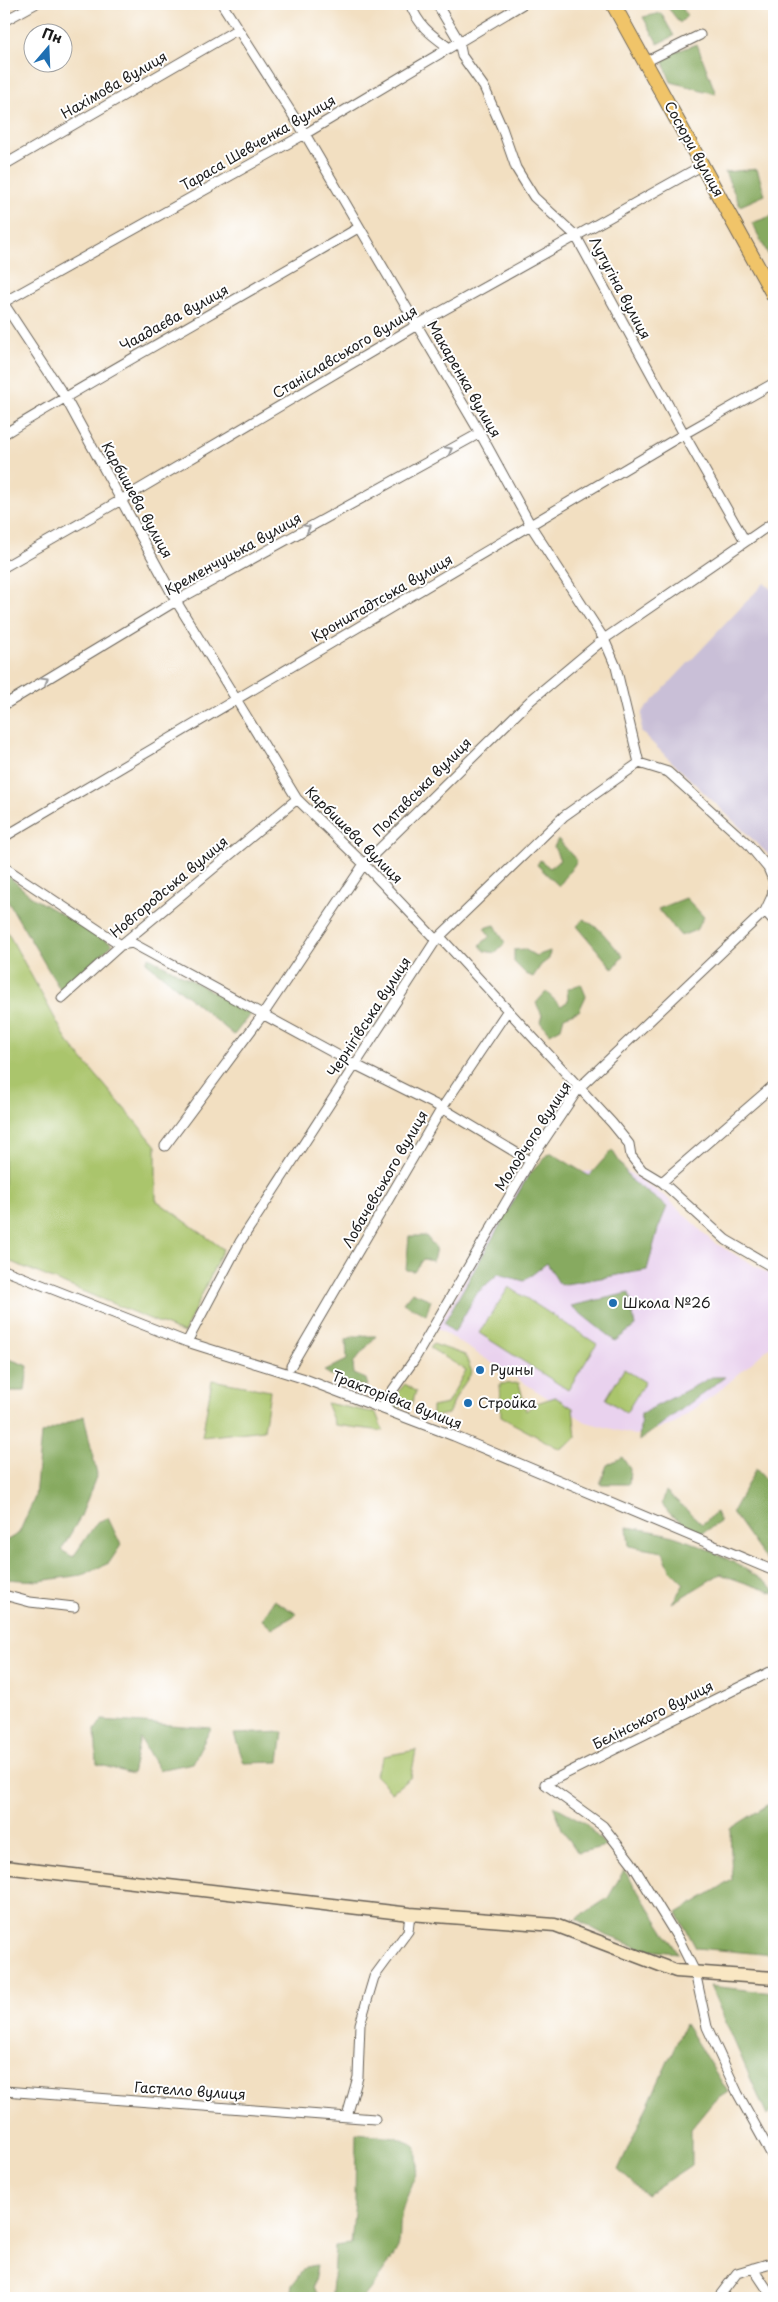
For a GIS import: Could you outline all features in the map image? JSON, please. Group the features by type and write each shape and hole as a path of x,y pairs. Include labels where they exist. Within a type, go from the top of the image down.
{"main road":[{"name":"Сосюри вулиця","path":"613,4 774,296"},
{"path":"4,1867 410,1914 555,1925 676,1971 774,1978"}],"street":[{"path":"4,21 35,4"},
{"name":"Макаренка вулиця","path":"222,4 305,134 358,228 480,433 530,526 604,639 616,667 640,762"},
{"path":"410,4 416,19 426,31 448,47"},
{"name":"Лутугіна вулиця","path":"437,4 459,40 462,56 487,95 516,168 534,197 576,236 745,541"},
{"name":"Тараса Шевченка вулиця","path":"4,303 305,134 459,40 524,4"},
{"name":"Нахімова вулиця","path":"4,165 238,29"},
{"path":"645,62 700,35"},
{"name":"Станіславського вулиця","path":"4,567 417,325 703,165"},
{"name":"Чаадаєва вулиця","path":"4,434 358,228"},
{"name":"Карбишева вулиця","path":"4,303 65,397 176,601 234,700 267,749 297,799 364,864 436,940 443,940 628,1144 631,1156 642,1170 662,1182 726,1240 774,1268"},
{"name":"Кронштадтська вулиця","path":"4,837 684,434 774,383"},
{"name":"Кременчуцька вулиця","path":"4,705 176,601 480,433"},
{"name":"Полтавська вулиця","path":"165,1146 264,1013 364,864 531,700 604,639 774,522"},
{"path":"640,762 668,772 748,844 768,868 774,882 772,896 765,911 774,922"},
{"name":"Чернігівська вулиця","path":"187,1342 240,1242 436,940 564,816 640,762"},
{"name":"Новгородська вулиця","path":"62,998 121,945 297,799"},
{"path":"4,867 121,945 132,943 264,1013 354,1064 442,1108 530,1161"},
{"name":"Молодчого вулиця","path":"394,1414 384,1404 414,1360 530,1161 579,1088 765,911"},
{"name":"Лобачевського вулиця","path":"291,1366 442,1108 508,1010"},
{"path":"662,1182 774,1085"},
{"name":"Тракторівка вулиця","path":"4,1270 187,1342 302,1378 537,1470 774,1571"},
{"path":"4,1595 30,1602 74,1607"},
{"name":"Бєлінського вулиця","path":"695,1972 679,1940 631,1862 604,1826 545,1784 774,1670"},
{"path":"347,2116 358,2077 360,2024 374,1977 408,1931 410,1914"},
{"path":"695,1972 707,2027 738,2094 774,2159"},
{"name":"Гастелло вулиця","path":"4,2091 375,2119"},
{"path":"718,2298 737,2273 774,2262"},
{"path":"753,2268 773,2298"}],"shaded area":[{"path":"764,583 774,592 774,860 641,732 642,712"},
{"name":"Школа №26","path":"625,1170 667,1198 713,1242 774,1277 774,1341 771,1346 719,1391 672,1425 635,1435 586,1422 437,1328 526,1174"}],"green space":[{"path":"665,4 680,4 687,16 680,23"},
{"path":"661,13 674,36 658,44 643,17"},
{"path":"697,44 716,94 671,82 661,57"},
{"path":"757,169 765,195 740,206 725,172"},
{"path":"774,215 774,266 752,223"},
{"path":"558,839 577,861 559,886 537,865 540,860 550,868 560,860 554,847"},
{"path":"4,872 33,898 113,944 61,991 4,895"},
{"path":"686,898 704,917 696,930 681,936 658,909"},
{"path":"584,919 599,929 623,956 613,969 577,926"},
{"path":"495,925 505,943 495,953 484,951 480,945 490,936 484,928"},
{"path":"4,926 68,1042 156,1146 156,1200 223,1249 184,1333 4,1259"},
{"path":"524,949 536,956 550,951 549,959 541,965 533,977 526,974 514,962 514,950"},
{"path":"149,957 251,1013 234,1035 146,962"},
{"path":"581,984 586,996 579,1011 564,1017 561,1028 550,1034 540,1022 542,1015 536,1003 546,992 561,1006 568,1001 567,989"},
{"path":"612,1150 631,1180 667,1207 658,1229 647,1270 560,1285 547,1263 524,1281 498,1274 477,1293 454,1333 444,1323 528,1176 550,1152 589,1176"},
{"path":"409,1236 426,1236 436,1248 433,1261 423,1259 414,1271 406,1270"},
{"path":"509,1287 597,1344 568,1390 479,1333"},
{"path":"412,1292 431,1300 426,1315 403,1303"},
{"path":"629,1293 635,1326 615,1341 571,1306"},
{"path":"354,1336 376,1336 353,1363 354,1374 366,1379 368,1386 346,1384 324,1371 347,1360 346,1340"},
{"path":"433,1344 465,1355 472,1372 457,1395 448,1414 432,1417 432,1407 447,1404 466,1370 430,1348"},
{"path":"4,1357 28,1366 25,1391 4,1391"},
{"path":"624,1369 645,1382 626,1413 606,1399"},
{"path":"712,1377 725,1377 639,1441 641,1414"},
{"path":"212,1380 270,1391 264,1430 202,1437"},
{"path":"519,1383 526,1411 534,1404 555,1397 573,1408 576,1438 560,1449 501,1417 500,1384"},
{"path":"405,1384 416,1392 411,1405 397,1408 391,1400"},
{"path":"326,1403 376,1413 383,1431 335,1425"},
{"path":"84,1416 97,1474 81,1516 61,1550 73,1557 97,1522 108,1518 121,1545 109,1563 82,1575 39,1581 4,1579 4,1542 19,1533 35,1497 41,1434"},
{"path":"622,1457 630,1469 629,1484 600,1484 607,1465"},
{"path":"756,1469 774,1489 774,1571 732,1512"},
{"path":"666,1491 702,1524 716,1512 720,1522 701,1534 671,1515 662,1504"},
{"path":"627,1527 666,1534 693,1543 751,1572 774,1589 774,1593 720,1574 672,1603 684,1584 670,1570 663,1552 629,1546"},
{"path":"274,1600 297,1614 272,1629 262,1620"},
{"path":"102,1720 211,1728 193,1763 159,1770 140,1738 132,1774 97,1764 95,1730"},
{"path":"283,1732 279,1762 244,1763 234,1734"},
{"path":"416,1750 411,1777 392,1792 375,1775 384,1756"},
{"path":"774,1801 774,1955 696,1948 677,1913 732,1880 730,1829"},
{"path":"553,1805 585,1823 606,1846 578,1853 562,1829"},
{"path":"624,1870 678,1953 646,1950 605,1935 576,1919 608,1898"},
{"path":"710,1986 774,1993 774,2109 767,2116"},
{"path":"685,2024 728,2092 714,2101 691,2129 691,2165 646,2195 618,2170"},
{"path":"356,2133 395,2137 414,2145 417,2155 416,2172 403,2206 398,2247 388,2266 363,2298 329,2298 332,2293 335,2246 351,2244 355,2202"},
{"path":"317,2265 313,2288 321,2298 290,2298 292,2285 305,2267"}],"place":[{"name":"Школа №26","path":"613,1303"},
{"name":"Руины","path":"480,1370"},
{"name":"Стройка","path":"468,1403"}]}
